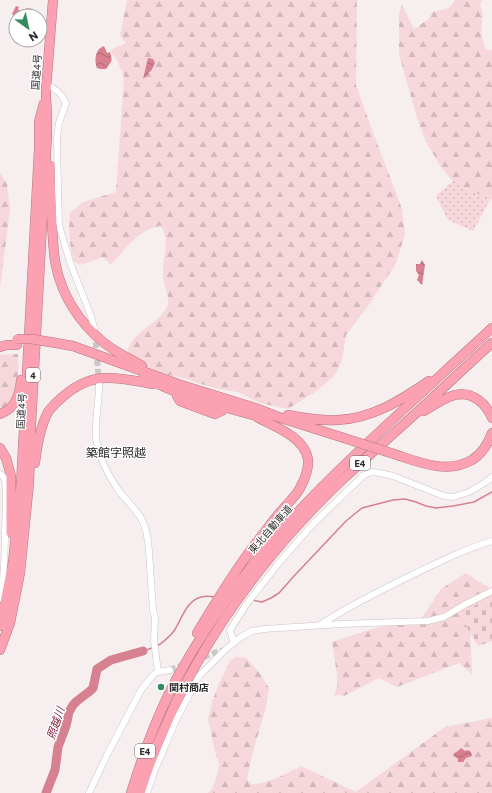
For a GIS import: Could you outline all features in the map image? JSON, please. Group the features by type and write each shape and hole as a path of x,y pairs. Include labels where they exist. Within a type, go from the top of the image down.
{"highway":[{"name":"国道4号","path":"0,650 10,623 6,598 20,573 29,483 47,135 46,85 53,0"},
{"name":"国道4号","path":"0,626 13,562 21,484 39,121 46,97"},
{"path":"47,135 53,251 58,274 67,296 74,310 98,338 121,355 141,365 167,386 222,411 232,410 290,415 336,421 371,414 408,395 430,380 476,343"},
{"name":"東北自動車道","path":"227,592 321,488 492,328"},
{"path":"0,342 32,340 49,345 73,346 196,399 232,410"},
{"path":"0,347 17,342"},
{"name":"東北自動車道","path":"140,793 157,745 177,699 213,635 241,594 274,552 299,524 356,467 492,343"},
{"path":"0,414 9,409 15,402 20,391 23,365 28,354"},
{"path":"20,573 27,547 37,448 42,427 48,411 61,398 74,387 89,381 102,378 119,378 220,396 255,412 395,457 429,470 442,472 459,470 473,465 484,457 492,447"},
{"path":"404,424 443,400 455,395 472,396 479,400 485,404 492,418"},
{"path":"227,592 246,555 299,490 307,475 308,459 304,449 297,440 286,431 255,412"},
{"path":"395,457 437,466 447,467 461,465 474,458 484,450 492,433"},
{"path":"0,448 6,458 11,476 11,543 13,562"},
{"name":"E4","path":"131,793 148,741 194,638 227,592"}],"street":[{"path":"46,85 54,88 63,97 66,103 58,123 57,137 59,223 72,269 94,328"},
{"path":"99,385 96,438 99,450 110,477 137,512 143,522 147,534 155,618 154,641 158,672"},
{"path":"234,643 230,630 253,595 313,524 364,475 372,472 393,476 444,496 453,497 477,488 492,477"},
{"path":"0,474 5,479 6,508 2,589 6,598"},
{"path":"320,625 381,590 450,557 492,541"},
{"path":"147,793 154,772 177,718 199,676 241,637 252,631 264,629 320,625 428,621 444,617 464,605 492,592"},
{"path":"89,793 106,755 141,690 154,674 170,670"}],"green space":[{"path":"127,0 357,0 356,85 402,209 405,235 395,265 368,306 346,335 342,360 335,375 318,390 288,409 260,403 238,392 219,389 183,378 146,373 129,362 128,351 135,337 163,313 168,304 163,274 166,244 164,232 161,226 146,231 133,240 111,265 103,257 80,265 73,261 69,225 70,213 83,202 116,192 124,77 118,62 110,50 126,43 120,36"},
{"path":"455,0 482,0 480,5 483,14 481,33 485,49 492,50 492,199 470,191 458,184 450,178 441,167 426,142 417,118 399,54 399,13 402,5 414,29 430,18 433,12 449,7"},
{"path":"0,173 7,184 10,209 0,288"},
{"path":"454,180 469,191 491,198 473,231 448,220 436,196"},
{"path":"18,354 17,392 13,400 0,411 0,355"},
{"path":"466,573 492,590 492,600 470,622 472,674 459,663 397,687 379,678 344,696 334,696 337,687 337,674 332,642 375,628 421,619 441,589"},
{"path":"492,596 492,641 478,646 459,614"},
{"path":"236,657 246,658 258,671 269,688 266,707 251,759 247,779 251,784 258,784 271,780 301,766 356,792 445,727 492,718 492,793 208,793 212,789 217,776 219,764 208,719 213,699 221,679 230,661"}],"water":[{"path":"104,46 107,53 110,52 112,59 106,69 100,69 97,68 96,65 96,56 97,52"},
{"path":"148,58 153,59 155,63 151,71 143,79"},
{"path":"422,260 425,265 422,285 417,280 419,275 416,271 416,264 420,264"},
{"path":"461,748 465,751 468,750 471,752 472,756 466,758 463,762 458,762 458,759 453,755"}],"waterway":[{"path":"252,600 262,602 279,593 346,521 362,508 393,500 405,499 436,508 453,506 474,502 492,492"},
{"path":"157,646 174,631 188,606 192,602 201,597 214,597"},
{"path":"143,651 152,648"},
{"name":"照越川","path":"46,793 55,770 58,747 66,726 69,712 73,705 93,688 97,669 111,660 143,651"}],"tunnel":[{"path":"95,333 99,382"},
{"path":"170,670 225,650"}],"place":[{"name":"関村商店","path":"161,687"}],"district":[{"name":"築館字照越","path":"116,452"}]}
